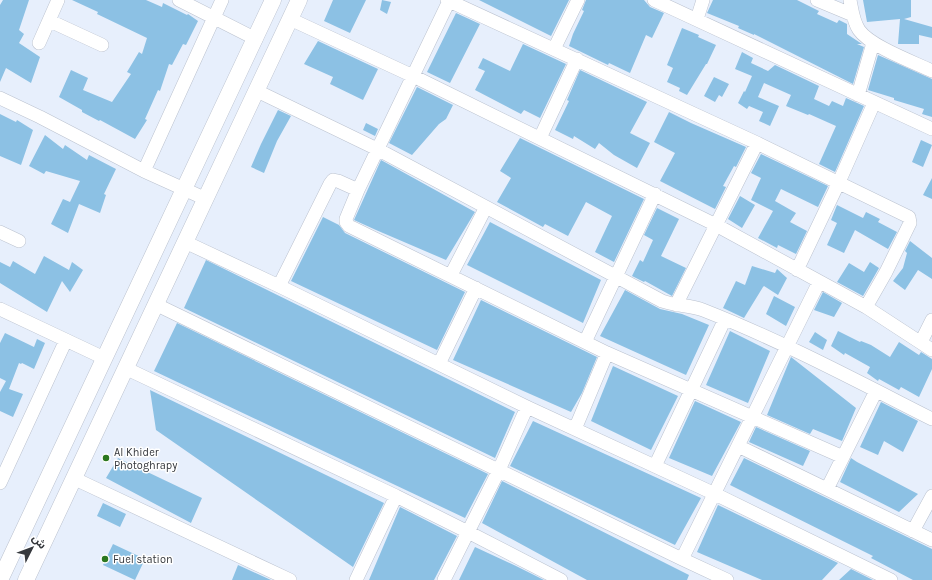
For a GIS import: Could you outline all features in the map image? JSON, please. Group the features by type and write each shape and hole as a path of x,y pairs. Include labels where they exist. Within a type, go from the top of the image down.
{"main road":[{"path":"0,580 256,39 273,0"},
{"path":"26,580 299,0"}],"street":[{"path":"39,43 58,0"},
{"path":"179,0 256,39"},
{"path":"144,171 222,0"},
{"path":"554,49 578,0"},
{"path":"654,0 932,129"},
{"path":"697,20 703,0"},
{"path":"817,0 852,14"},
{"path":"850,0 852,14 860,31 873,43 932,71"},
{"path":"843,457 607,353 349,226 346,219 377,149 413,76 453,1 757,143 909,217 910,223 886,272 866,307"},
{"path":"290,19 413,76 716,225 866,307 932,350"},
{"path":"50,20 102,45"},
{"path":"858,95 873,43"},
{"path":"540,138 576,59"},
{"path":"257,91 377,149 662,301 701,309 725,319 787,347 932,419"},
{"path":"0,98 144,171 206,199"},
{"path":"796,270 839,182 874,103"},
{"path":"676,304 757,143"},
{"path":"279,286 333,180 358,190"},
{"path":"585,342 655,194"},
{"path":"451,275 486,208"},
{"path":"0,232 19,241"},
{"path":"185,242 279,286 527,407 715,494 891,580"},
{"path":"682,559 819,282"},
{"path":"439,364 476,288"},
{"path":"155,304 682,559 700,575 727,580"},
{"path":"0,310 104,358"},
{"path":"655,466 725,319"},
{"path":"921,342 932,320"},
{"path":"0,483 66,340"},
{"path":"575,429 607,353"},
{"path":"125,368 396,496 555,578"},
{"path":"827,489 876,391"},
{"path":"444,580 499,470 527,407"},
{"path":"738,446 932,540"},
{"path":"73,478 290,580"},
{"path":"356,580 396,496"},
{"path":"913,531 932,496"}],"building":[{"path":"3,0 29,0 19,30 24,34 19,43 40,57 31,83 6,68 0,82 0,5"},
{"path":"72,0 146,0 162,7 163,3 187,15 188,14 198,21 186,45 183,44 172,65 169,64 160,91 158,90 145,119 147,120 135,139 82,112 82,110 59,97 71,70 88,78 83,90 112,102 131,74 127,72 139,52 142,54 147,38"},
{"path":"333,0 366,0 350,33 324,21"},
{"path":"382,0 391,2 387,14 380,10"},
{"path":"479,0 569,0 551,36"},
{"path":"586,0 644,0 650,7 664,13 652,38 646,35 630,73 609,63 608,65 569,46 584,11 582,10"},
{"path":"713,0 797,0 819,11 817,14 837,23 839,20 847,24 847,34 862,44 857,44 864,47 853,84 754,34 738,28 739,26 707,13"},
{"path":"863,0 911,0 911,17 904,19 932,27 932,38 919,35 919,44 898,44 900,19 867,22"},
{"path":"456,13 480,24 450,83 427,72"},
{"path":"682,28 699,35 698,37 716,45 707,64 687,95 679,91 680,88 667,82 673,68 667,65"},
{"path":"318,41 378,69 363,100 330,84 333,77 304,64"},
{"path":"523,44 566,64 540,118 524,110 521,114 475,90 485,71 478,68 483,58 510,71"},
{"path":"742,52 753,58 751,63 768,71 775,65 819,86 814,99 829,106 832,101 843,106 846,98 864,106 835,172 819,164 836,126 786,106 791,95 764,83 758,97 779,106 770,126 759,121 763,112 749,106 747,109 738,103 752,76 735,69"},
{"path":"878,55 932,79 932,117 922,114 924,109 868,90"},
{"path":"580,70 647,102 630,133 650,143 637,168 614,155 599,143 595,149 574,136 573,139 555,130 569,101 567,100"},
{"path":"714,77 729,84 722,97 719,95 715,102 704,96"},
{"path":"417,87 453,105 446,119 439,124 412,155 389,143"},
{"path":"278,110 291,116 277,141 264,173 251,167"},
{"path":"669,112 746,147 736,167 734,166 723,186 726,187 715,209 660,181 675,153 654,142"},
{"path":"0,114 16,122 17,120 33,130 21,165 0,156"},
{"path":"366,123 378,129 375,136 363,130"},
{"path":"45,135 63,149 65,145 87,160 89,155 116,169 104,194 106,195 100,213 79,204 68,233 51,224 63,199 70,202 80,181 46,171 44,174 29,166"},
{"path":"520,138 644,199 614,262 595,252 612,216 586,202 568,236 545,224 543,227 497,202 511,178 500,171"},
{"path":"921,140 932,145 923,167 912,162"},
{"path":"761,154 828,186 818,207 781,189 775,201 796,213 790,222 807,231 796,254 778,245 777,248 758,238 773,211 751,200 761,178 751,173"},
{"path":"381,160 475,212 446,260 354,220"},
{"path":"932,178 932,199 923,195"},
{"path":"740,196 755,205 742,228 728,219"},
{"path":"837,205 863,218 866,212 880,219 878,222 897,232 888,249 855,230 844,253 827,245 837,223 831,220"},
{"path":"657,208 679,219 661,256 686,268 672,296 645,281 644,282 632,276 640,260 643,262 653,240 644,235"},
{"path":"323,217 339,225 345,233 465,292 437,350 291,281"},
{"path":"490,222 601,280 583,323 467,265"},
{"path":"910,241 932,258 932,279 918,270 905,290 893,281 903,268 907,253 905,251"},
{"path":"44,256 69,270 72,262 83,270 70,292 62,281 47,312 0,283 0,262 10,267 13,261 35,274"},
{"path":"206,260 515,412 495,458 184,308"},
{"path":"870,262 879,268 863,296 837,282 849,263 864,272"},
{"path":"752,266 775,273 777,269 787,278 778,295 764,286 744,318 723,308 736,281 745,285"},
{"path":"625,290 660,309 682,314 709,325 686,375 600,336"},
{"path":"823,292 842,303 834,317 814,310"},
{"path":"774,296 795,307 786,326 766,314"},
{"path":"481,300 597,357 582,393 571,412 453,360"},
{"path":"177,323 488,474 465,518 154,371"},
{"path":"730,331 770,351 748,403 706,385"},
{"path":"838,331 860,342 861,341 871,345 890,357 899,342 919,355 921,352 932,359 932,369 919,397 901,387 899,390 879,379 878,381 867,373 870,367 845,353 844,355 831,346"},
{"path":"815,332 827,340 823,350 809,342"},
{"path":"5,333 34,347 37,339 45,343 34,369 19,363 9,389 23,394 13,417 0,411 0,392 6,381 0,378 0,343"},
{"path":"791,357 856,408 842,441 813,429 810,434 767,415"},
{"path":"613,366 678,396 651,450 591,421"},
{"path":"150,390 384,503 353,567 156,430"},
{"path":"695,401 741,422 712,476 669,458"},
{"path":"881,402 918,421 903,452 884,441 878,455 860,447"},
{"path":"533,421 701,498 675,545 510,466"},
{"path":"756,427 810,451 803,466 749,442"},
{"path":"118,458 202,498 191,523 106,478"},
{"path":"744,458 932,549 932,580 913,580 871,558 873,556 730,485"},
{"path":"851,458 918,494 899,512 840,482"},
{"path":"502,481 689,575 687,580 587,580 482,523"},
{"path":"103,503 126,514 120,527 97,516"},
{"path":"718,505 838,563 822,580 762,580 697,552"},
{"path":"400,507 457,536 434,580 369,580"},
{"path":"113,544 145,559 135,580 103,565"},
{"path":"475,547 516,566 544,580 459,580"},
{"path":"238,565 271,580 232,580"},
{"path":"851,569 873,580 839,580"}],"place":[{"name":"Al Khider Photoghrapy","path":"106,458"},
{"name":"Fuel station","path":"105,559"}]}
